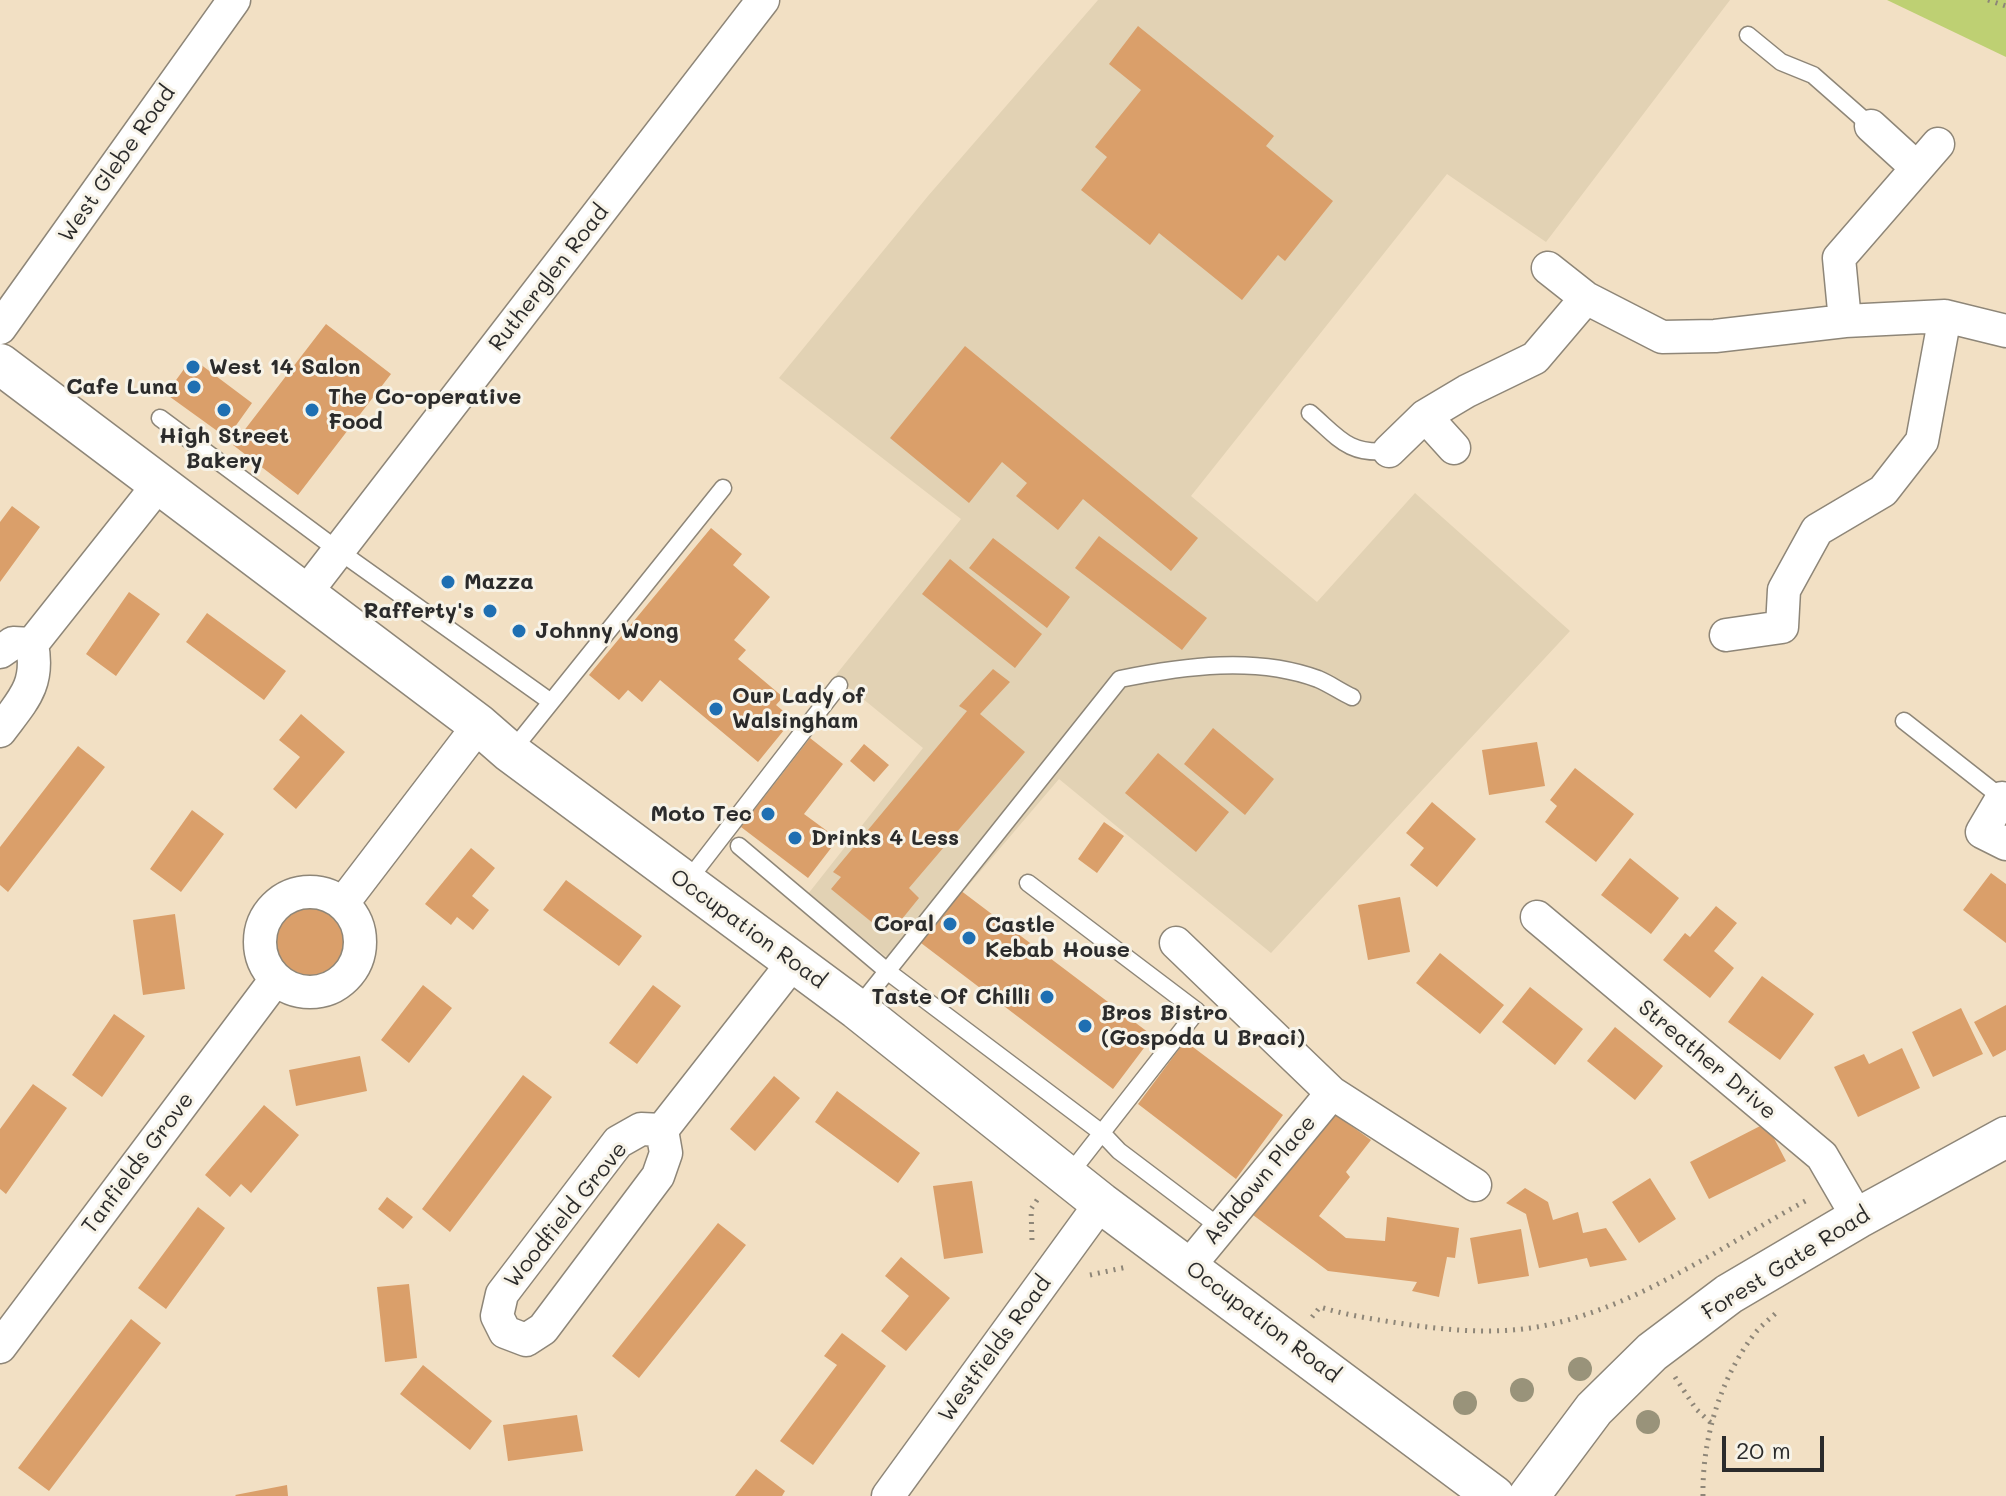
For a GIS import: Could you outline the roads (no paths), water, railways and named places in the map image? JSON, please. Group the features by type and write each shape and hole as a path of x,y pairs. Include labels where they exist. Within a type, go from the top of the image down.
{"street":[{"name":"Rutherglen Road","path":"305,594 763,0"},
{"name":"West Glebe Road","path":"0,328 226,3"},
{"path":"1871,126 1917,168"},
{"path":"1845,321 1839,258 1938,144"},
{"path":"1548,268 1586,298 1662,337 1715,336 1845,321 1945,316 2006,331"},
{"path":"1389,451 1425,416 1467,391 1535,358 1586,298"},
{"path":"1726,635 1782,627 1784,590 1817,530 1883,491 1922,441 1945,316"},
{"name":"Occupation Road","path":"0,364 479,725 510,752 792,964 857,1009 1101,1203 1494,1496"},
{"path":"1425,416 1454,448"},
{"path":"32,644 159,484"},
{"path":"0,652 13,643 32,644"},
{"path":"0,731 32,688 36,663 32,644"},
{"path":"343,903 479,725"},
{"path":"2002,798 1982,832 2006,844"},
{"path":"314,891 343,903 354,917 360,933 360,951 348,976 334,987 318,992 300,992 276,979 265,965 260,948 261,931 269,913 281,900 297,893 314,891"},
{"name":"Streather Drive","path":"1537,917 1822,1156 1858,1218"},
{"name":"Ashdown Place","path":"1176,943 1332,1093 1475,1185"},
{"path":"662,1130 792,964"},
{"name":"Tanfields Grove","path":"0,1347 276,979"},
{"name":"Ashdown Place","path":"1189,1266 1332,1093"},
{"name":"Woodfield Grove","path":"641,1129 662,1130 666,1153 658,1176 543,1329 526,1340 505,1332 497,1316 502,1294 618,1142 641,1129"},
{"name":"Forest Gate Road","path":"1529,1496 1594,1409 1656,1349 1729,1294 1858,1218 2006,1137"},
{"name":"Westfields Road","path":"888,1496 1101,1203"}],"lane":[{"path":"1748,35 1781,62 1823,82 1871,126"},
{"path":"1310,413 1352,449 1369,453 1389,451"},
{"path":"160,418 339,551 551,702"},
{"path":"510,752 723,488"},
{"path":"857,1009 1120,679 1164,670 1236,666 1276,669 1319,680 1352,697"},
{"path":"686,884 839,685"},
{"path":"1904,721 2002,798"},
{"path":"739,846 887,971 1102,1133 1119,1151 1221,1228"},
{"path":"1028,883 1197,1011 1068,1176"}],"place":[{"name":"West 14 Salon","path":"193,367"},
{"name":"Cafe Luna","path":"194,387"},
{"name":"High Street Bakery","path":"224,410"},
{"name":"The Co-operative Food","path":"312,410"},
{"name":"Mazza","path":"448,582"},
{"name":"Rafferty's","path":"490,611"},
{"name":"Johnny Wong","path":"519,631"},
{"name":"Our Lady of Walsingham","path":"716,709"},
{"name":"Moto Tec","path":"768,814"},
{"name":"Drinks 4 Less","path":"795,838"},
{"name":"Coral","path":"950,924"},
{"name":"Castle Kebab House","path":"969,938"},
{"name":"Taste Of Chilli","path":"1047,997"},
{"name":"Bros Bistro (Gospoda U Braci)","path":"1085,1026"}]}
